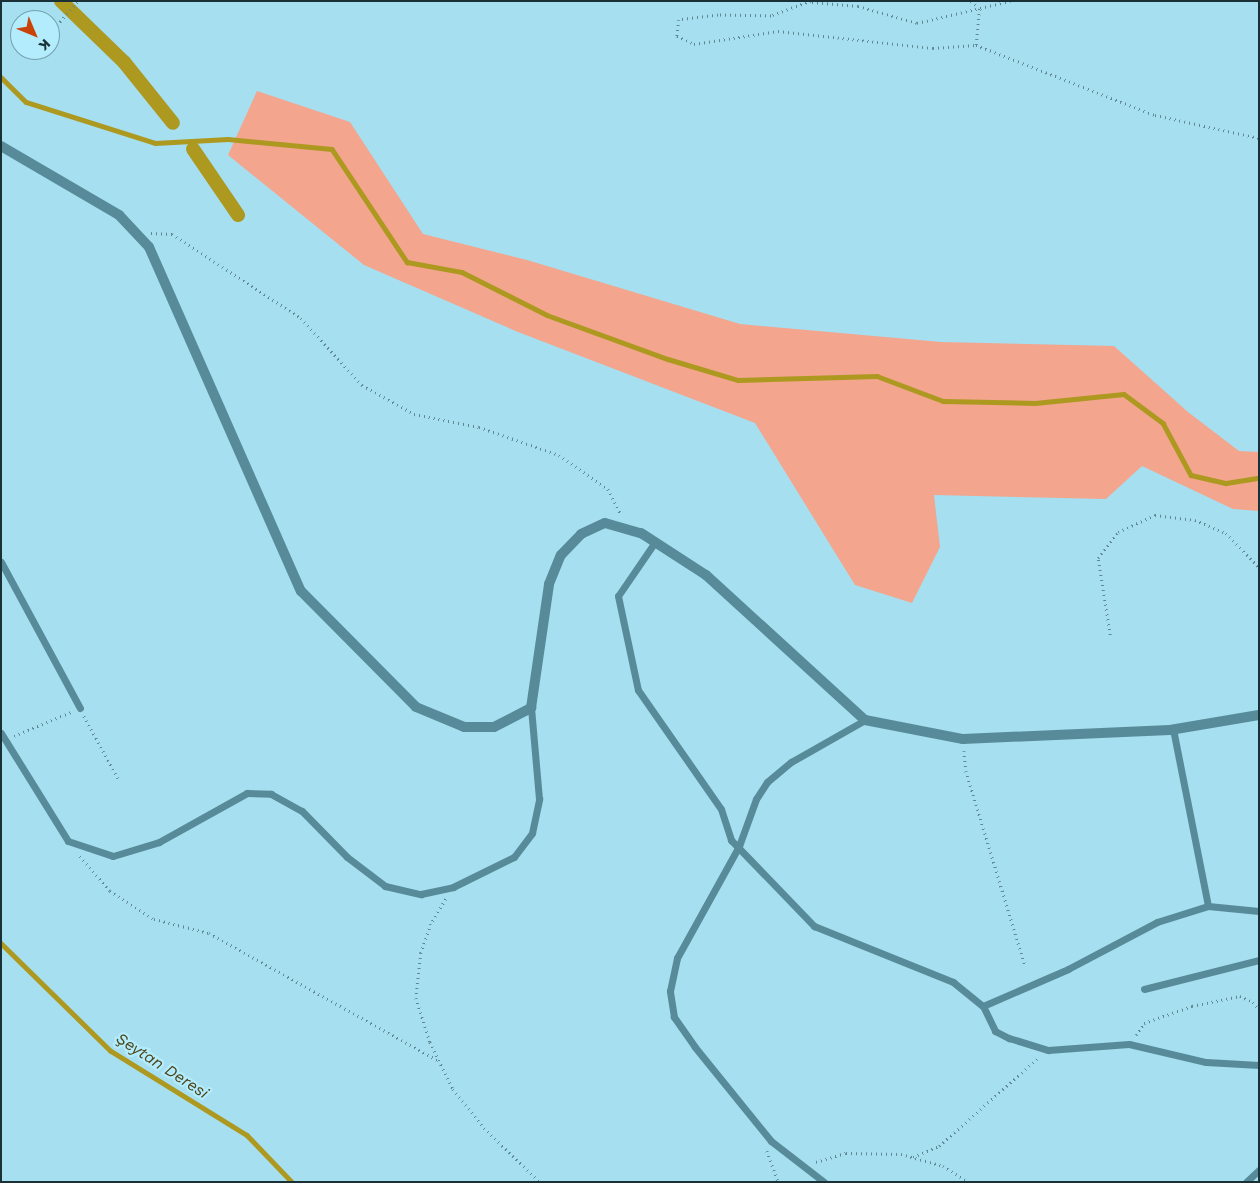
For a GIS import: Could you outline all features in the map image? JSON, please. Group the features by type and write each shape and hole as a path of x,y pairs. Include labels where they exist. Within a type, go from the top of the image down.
{"street":[{"path":"1,146 119,215 149,247 301,591 416,707 464,727 494,727 531,708 549,584 560,554 581,534 606,523 628,529 655,542 706,575 865,720 963,739 1173,729 1259,715"}],"lane":[{"path":"655,542 618,596 638,690 721,809 730,840 739,846 814,926 953,982 983,1006 995,1031 1009,1038 1048,1050 1129,1044 1206,1062 1259,1065"},
{"path":"1,562 80,708"},
{"path":"3,736 68,842 113,856 159,842 247,794 271,794 302,811 347,857 385,886 421,894 453,887 514,857 532,833 539,799 531,708"},
{"path":"824,1182 801,1166 761,1129 674,1017 670,991 677,958 739,846 756,799 767,782 791,762 865,720"},
{"path":"1173,729 1208,906"},
{"path":"983,1006 1068,969 1157,922 1208,906 1259,911"},
{"path":"1144,989 1259,960"},
{"path":"1246,1182 1259,1170"}],"path":[{"path":"60,22 78,1"},
{"path":"971,1 978,7"},
{"path":"1010,1 978,7 917,23 858,6 811,2 771,16 718,14 679,20 677,36 694,44 778,31 933,48 976,45 1155,115 1259,138"},
{"path":"976,45 978,7"},
{"path":"134,232 172,234 301,318 362,385 414,414 479,428 558,455 608,489 628,529"},
{"path":"1110,635 1098,558 1118,532 1156,515 1195,520 1226,534 1259,567"},
{"path":"3,736 80,708 118,778"},
{"path":"963,739 966,771 1025,965"},
{"path":"68,842 110,891 154,919 209,933 439,1061"},
{"path":"453,887 431,924 424,946 416,998 439,1061 453,1090 484,1128 540,1182"},
{"path":"1129,1044 1144,1024 1192,1006 1240,996 1253,1002 1259,1009"},
{"path":"913,1157 938,1146 1048,1050"},
{"path":"761,1129 778,1182"},
{"path":"801,1166 846,1154 902,1154 943,1166 969,1182"}],"shaded area":[{"path":"257,91 350,122 423,234 527,260 740,324 941,342 1114,346 1188,412 1239,451 1259,452 1259,511 1233,509 1142,466 1106,499 934,495 940,547 912,603 855,585 755,423 518,332 364,265 228,155"}],"waterway":[{"path":"61,1 124,62 173,123"},
{"path":"1,77 26,102 155,143 228,139 332,149 407,262 462,272 547,315 668,359 738,380 877,376 943,401 1035,403 1124,394 1163,423 1191,475 1226,483 1259,478"},
{"path":"193,149 238,215"},
{"name":"Şeytan Deresi","path":"1,943 111,1051 247,1135 292,1182"}]}
